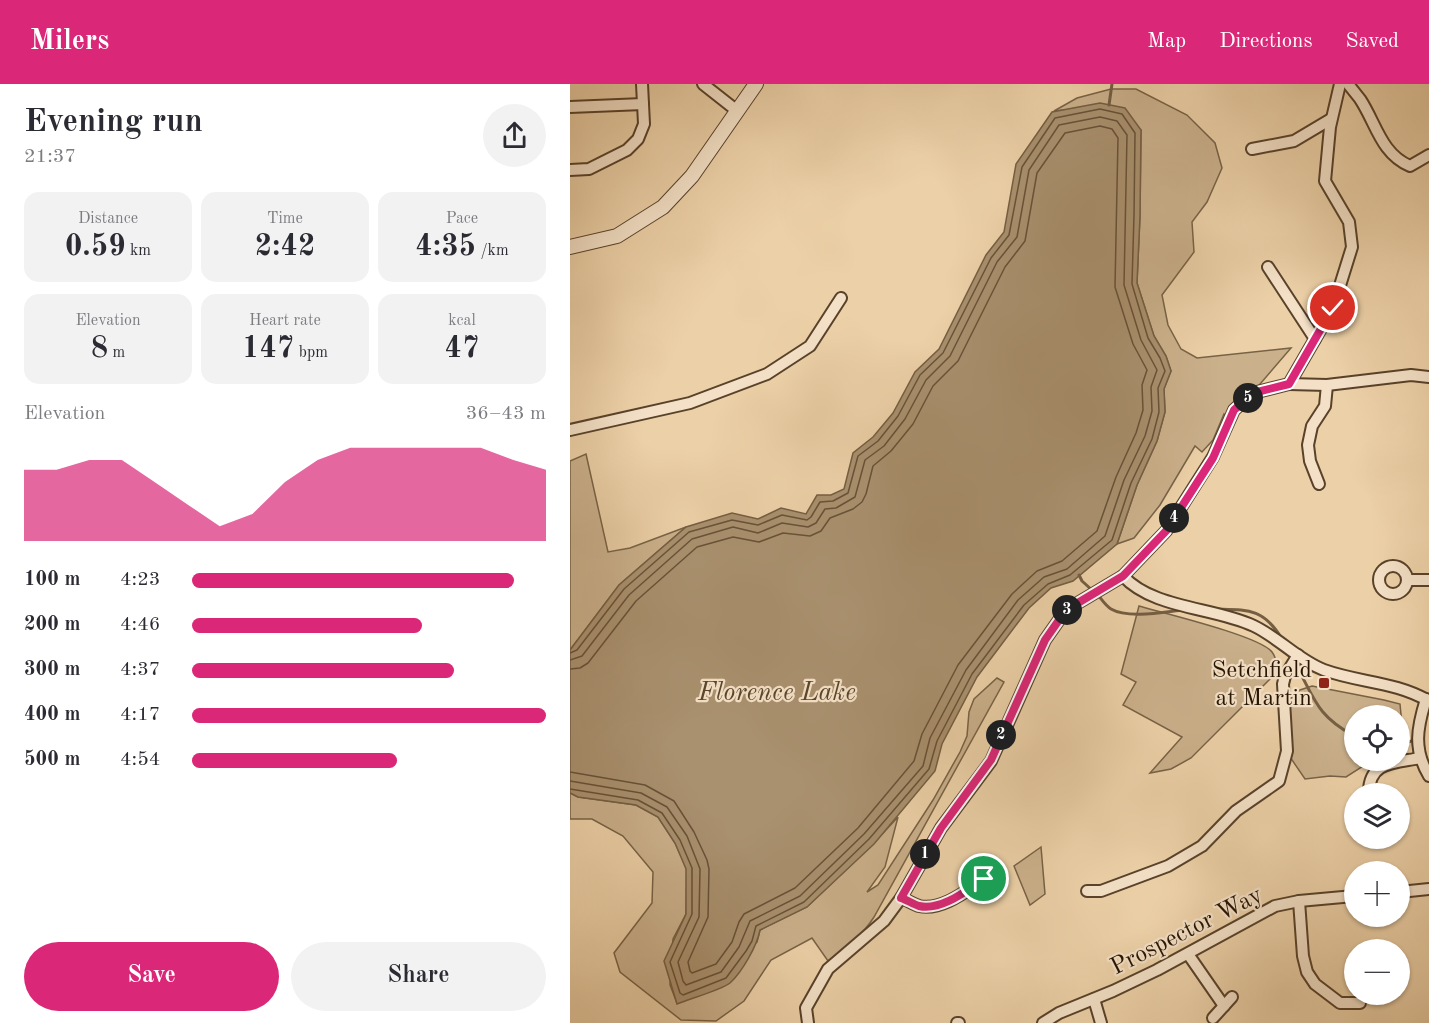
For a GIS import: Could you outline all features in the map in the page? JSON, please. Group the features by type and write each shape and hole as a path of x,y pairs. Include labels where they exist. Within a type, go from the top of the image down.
{"street":[{"path":"570,170 589,169 632,146 642,133 644,124 642,84"},
{"path":"704,84 736,110"},
{"path":"570,247 617,236 663,207 692,176 756,84"},
{"path":"1289,384 1333,308 1352,247 1349,222 1325,180 1331,119 1340,84"},
{"path":"1348,84 1360,99 1384,146 1401,162 1410,166 1429,155"},
{"path":"570,107 643,104"},
{"path":"1252,149 1294,141 1331,119"},
{"path":"1268,267 1315,339"},
{"path":"570,430 690,403 767,374 810,346 841,298"},
{"path":"808,1023 806,1008 828,969 884,921 901,898 941,828 991,760 1045,640 1066,610 1123,576 1166,531 1213,458 1234,410 1253,393 1289,384 1327,385 1411,375 1429,377"},
{"path":"1319,484 1310,461 1308,445 1311,426 1325,406 1327,385"},
{"path":"1123,576 1133,587 1148,594 1253,625 1323,669 1396,686 1428,700 1417,727 1420,758 1429,776"},
{"path":"1408,580 1429,580"},
{"path":"1087,891 1101,891 1168,866 1202,846 1236,812 1279,781 1287,751 1283,684 1285,676 1298,655"},
{"path":"1368,783 1371,775 1377,769 1420,758"},
{"path":"901,898 918,906 931,907 951,900 984,879"},
{"path":"1410,891 1429,889"},
{"name":"Prospector Way","path":"1043,1023 1059,1013 1094,999 1188,954 1258,913 1275,906 1299,901 1344,897"},
{"path":"1299,901 1303,956 1307,972 1315,984 1340,1003 1344,1003"},
{"path":"1188,954 1224,1006"},
{"path":"1213,1018 1232,997"},
{"path":"1094,999 1101,1023"}],"shaded area":[{"path":"1111,89 1136,89 1187,115 1215,143 1222,168 1207,202 1192,222 1194,252 1162,295 1168,325 1181,349 1197,358 1291,348 1230,419 1224,414 1213,440 1202,452 1195,446 1160,505 1134,538 1117,544 1137,485 1157,441 1165,412 1164,389 1171,371 1166,356 1154,336 1137,283 1141,130 1076,109 1054,111 1077,98"},
{"path":"586,454 608,552 630,548 686,527 619,585 570,650 570,461"},
{"path":"1139,606 1250,639 1272,652 1276,662 1275,672 1271,678 1191,758 1171,769 1150,773 1182,737 1123,705 1136,682 1121,674"},
{"path":"997,678 1004,682 874,917 859,936 841,951 828,961 812,938 771,960 744,1001 716,1021 681,1020 620,972 614,953 652,903 653,872 623,836 592,819 570,819 570,793 578,797 636,805 658,817 675,843 687,869 686,914 673,939 670,985 677,1003 757,942 760,930 807,907 898,817 885,867 867,892 878,885 933,800 960,752 967,736 969,712 974,699"},
{"path":"1312,686 1400,705 1344,705 1344,771 1355,771 1346,777 1305,779 1290,757 1289,700 1300,690"},
{"path":"1041,847 1045,894 1030,905 1014,866"}],"water":[{"name":"Florence Lake","path":"1100,103 1125,108 1141,130 1137,283 1154,336 1166,356 1171,371 1164,389 1165,412 1157,441 1137,485 1117,544 1073,581 1051,588 1029,608 977,677 942,744 935,771 874,844 807,907 760,930 748,958 730,983 677,1004 664,961 686,914 686,869 675,843 658,817 636,805 578,797 570,793 570,650 619,585 686,527 732,513 758,519 781,508 806,514 817,495 831,495 844,489 853,453 873,437 893,413 915,372 939,349 986,255 1004,232 1016,164 1052,112"}],"waterway":[{"path":"1109,105 1112,84"},
{"path":"1079,575 1093,591"},
{"path":"1098,595 1111,609 1127,614 1183,610"},
{"path":"1214,609 1253,612 1268,621 1282,639"},
{"path":"1295,663 1318,705 1332,721 1344,730"},
{"path":"1410,742 1416,740"}],"place":[{"name":"Setchfield at Martin","path":"1324,683"}],"route":[{"path":"984,879 951,900 931,907 918,906 901,898 941,828 991,760 1045,640 1066,610 1123,576 1166,531 1213,458 1234,410 1253,393 1289,384 1333,308"}]}
